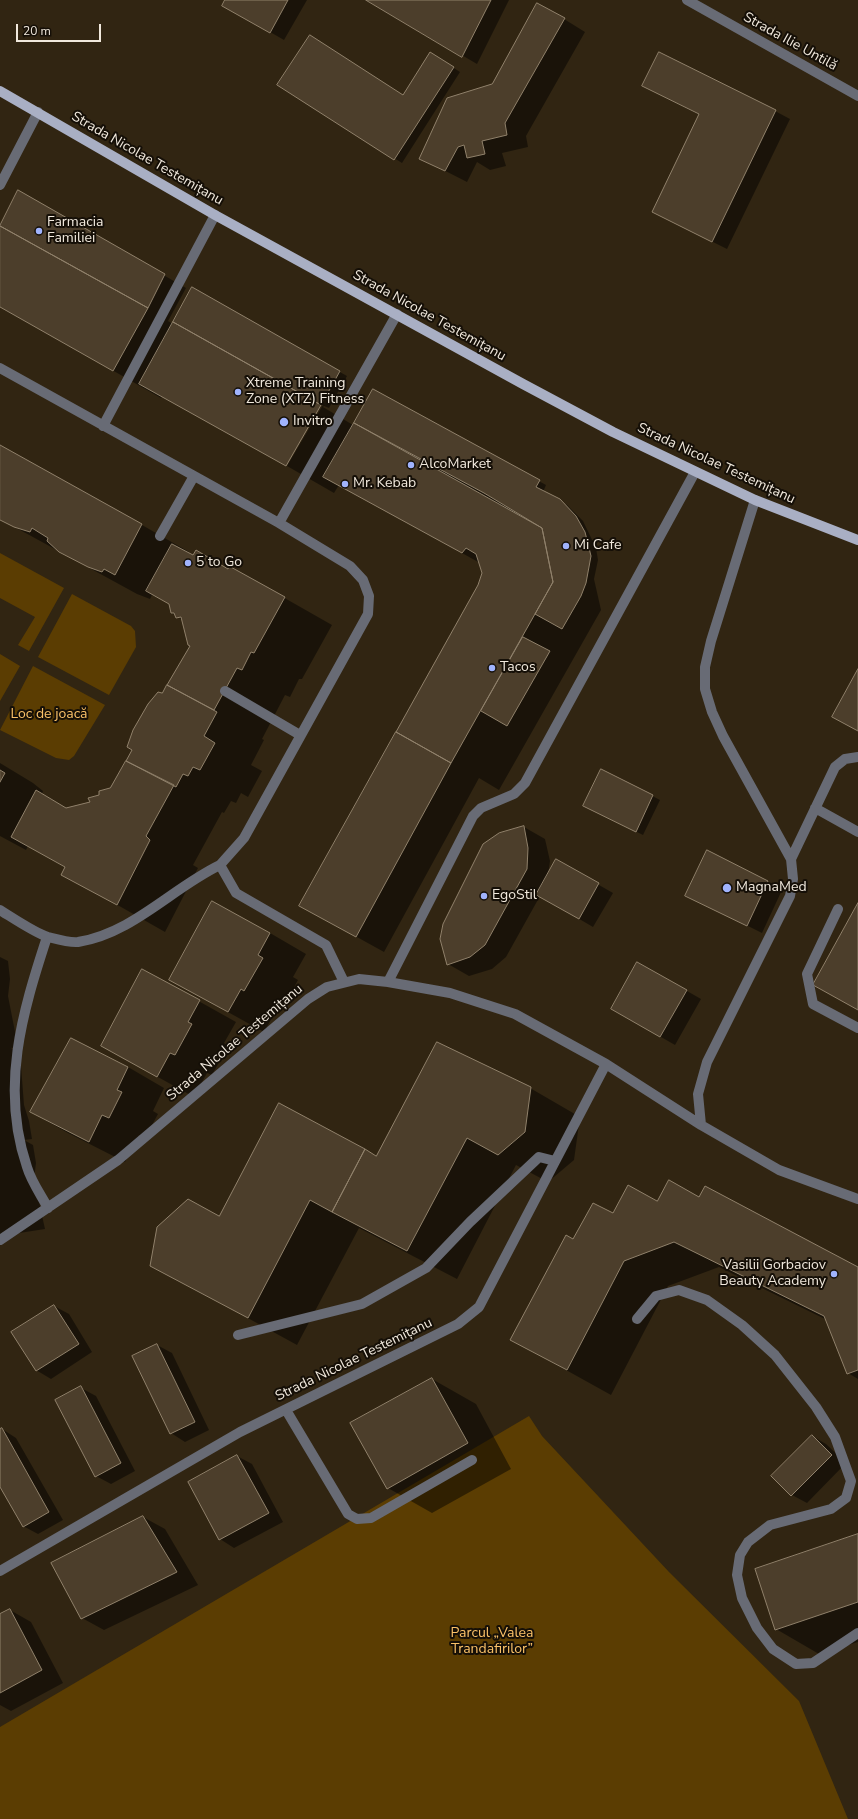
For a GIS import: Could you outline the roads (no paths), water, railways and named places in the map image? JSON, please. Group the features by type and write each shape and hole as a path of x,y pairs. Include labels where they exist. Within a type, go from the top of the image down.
{"main road":[{"name":"Strada Nicolae Testemițanu","path":"0,91 215,215 523,384 695,472 755,500 858,540"}],"street":[{"name":"Strada Ilie Untilă","path":"687,0 858,96"},
{"path":"0,185 38,112"},
{"path":"103,426 215,215"},
{"path":"278,523 397,314"},
{"path":"0,368 278,523 350,566 363,580 369,596 368,614 244,838 220,865 201,874 160,904 124,926 99,936 77,942 47,937 0,910"},
{"path":"388,982 473,816 481,808 514,794 525,783 695,472"},
{"path":"160,536 194,476"},
{"path":"701,1124 698,1094 707,1062 790,896 793,879 791,859 723,736 712,712 705,689 705,667 711,641 755,500"},
{"path":"225,690 300,735"},
{"path":"791,859 835,767 845,759 858,757"},
{"path":"815,808 858,832"},
{"path":"220,865 236,893 326,945 344,982"},
{"path":"838,909 807,974 813,1004 858,1028"},
{"path":"47,937 26,1001 13,1089 17,1133 27,1169 48,1208"},
{"name":"Strada Nicolae Testemițanu","path":"0,1240 118,1160 308,999 327,987 359,979 388,982 450,993 515,1014 606,1064 701,1124 779,1170 858,1199"},
{"name":"Strada Nicolae Testemițanu","path":"0,1571 240,1432 458,1324 479,1307 606,1064"},
{"path":"238,1335 362,1304 426,1268 470,1222 539,1157 555,1161"},
{"path":"637,1319 656,1296 680,1290 707,1300 742,1325 775,1355 816,1407 836,1437 851,1481 846,1498 831,1509 770,1525 748,1542 740,1555 737,1575 742,1598 757,1628 773,1649 796,1664 813,1663 858,1633"},
{"path":"286,1410 348,1514 357,1519 371,1518 472,1460"}],"place":[{"name":"Farmacia Familiei","path":"39,231"},
{"name":"Xtreme Training Zone (XTZ) Fitness","path":"238,392"},
{"name":"Invitro","path":"284,422"},
{"name":"AlcoMarket","path":"411,465"},
{"name":"Mr. Kebab","path":"345,484"},
{"name":"Mi Cafe","path":"566,546"},
{"name":"5 to Go","path":"188,563"},
{"name":"Tacos","path":"492,668"},
{"name":"MagnaMed","path":"727,888"},
{"name":"EgoStil","path":"484,896"},
{"name":"Vasilii Gorbaciov Beauty Academy","path":"834,1274"}],"park label":[{"name":"Loc de joacă","path":"49,715"},
{"name":"Parcul „Valea Trandafirilor”","path":"492,1642"}]}
